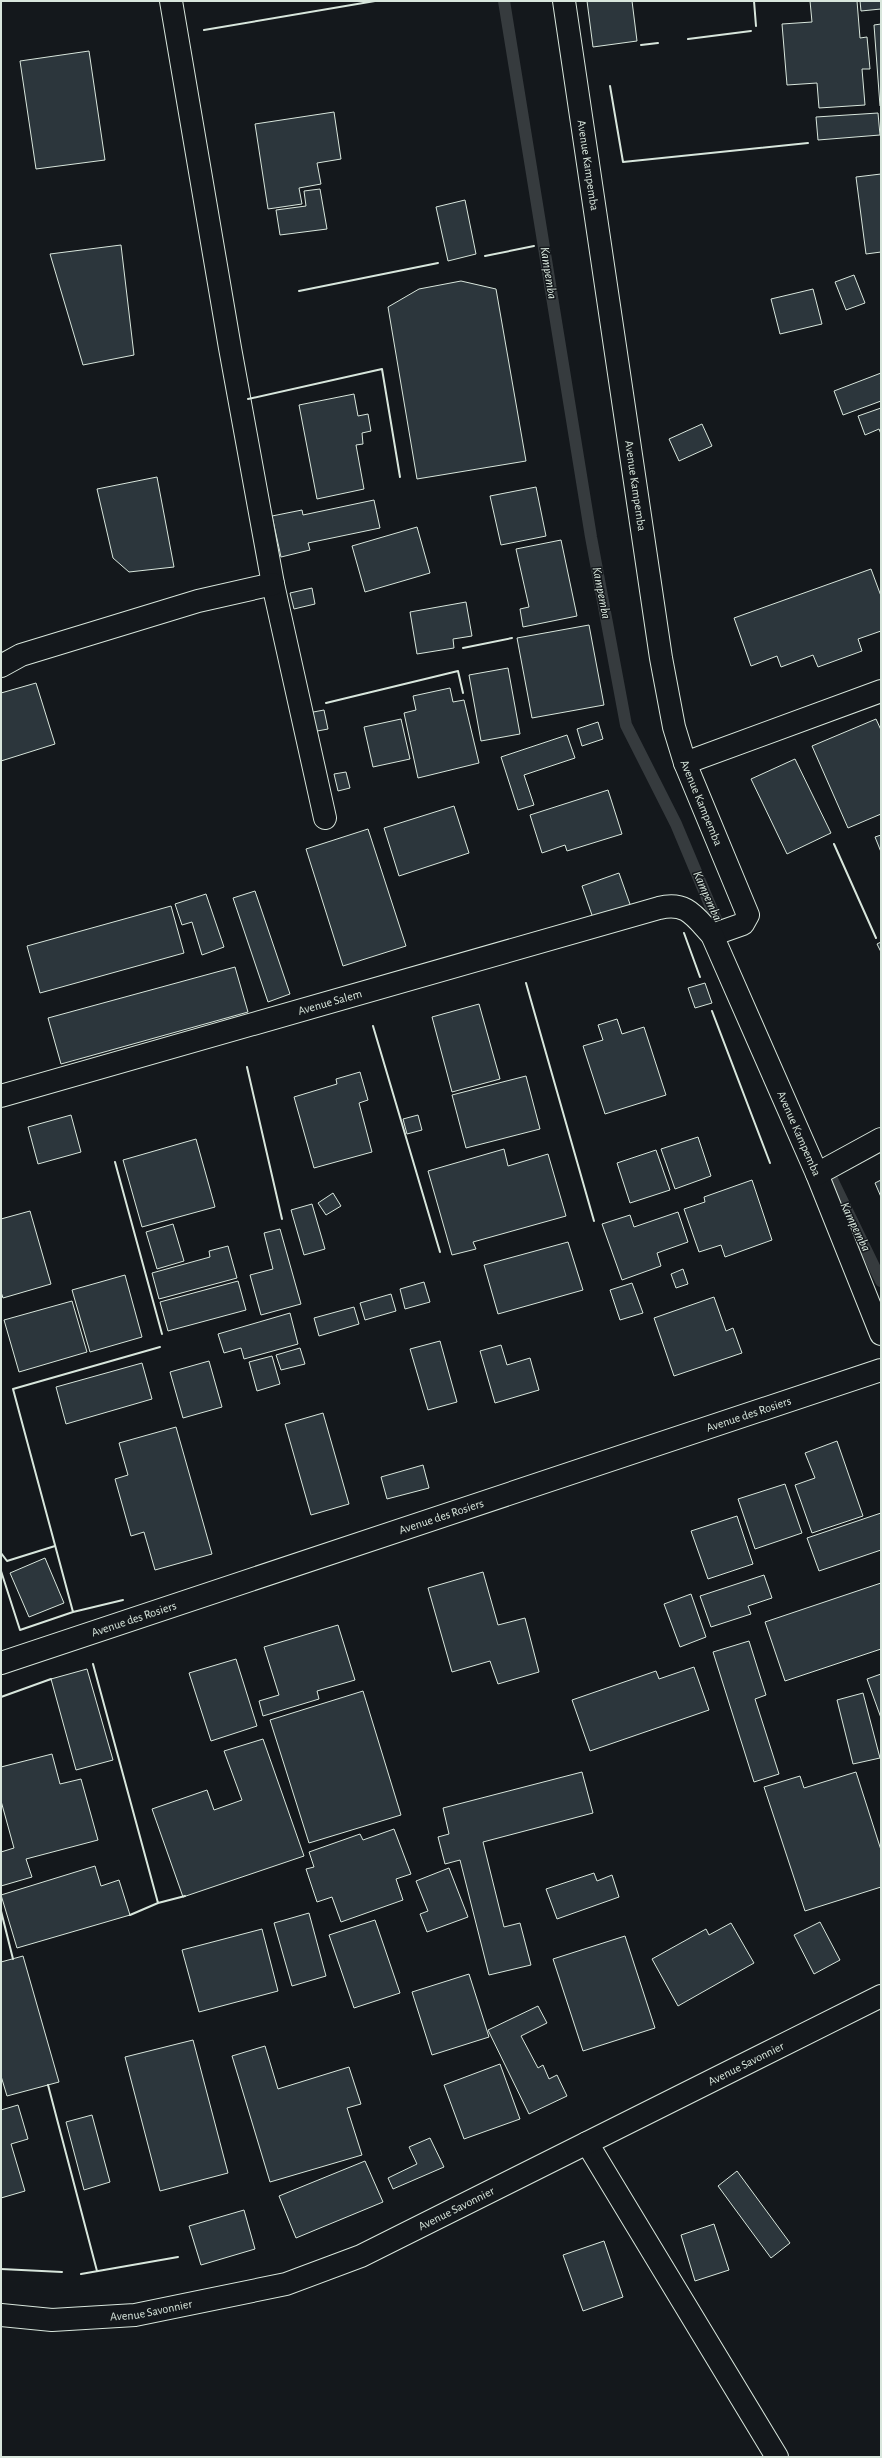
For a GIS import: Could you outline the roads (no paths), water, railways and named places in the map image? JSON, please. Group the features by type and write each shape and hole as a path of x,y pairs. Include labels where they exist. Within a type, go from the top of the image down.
{"street":[{"path":"171,1 228,340 273,584 325,818"},
{"name":"Avenue Kampemba","path":"564,1 661,658 674,727 686,763 743,899 748,915 726,930"},
{"path":"1,666 21,655 198,601 273,584"},
{"path":"686,763 881,691"},
{"name":"Avenue Kampemba","path":"659,908 678,905 726,930 817,1174 881,1334"},
{"name":"Avenue Salem","path":"1,1096 659,908"},
{"path":"817,1174 881,1139"},
{"name":"Avenue des Rosiers","path":"1,1663 880,1373"},
{"name":"Avenue Savonnier","path":"1,2315 52,2320 135,2315 286,2284 361,2256 881,1996"},
{"path":"587,2143 777,2457"}],"waterway":[{"name":"Kampemba","path":"504,1 591,537 626,725 676,824 723,936"},
{"name":"Kampemba","path":"829,1173 881,1281"}]}
